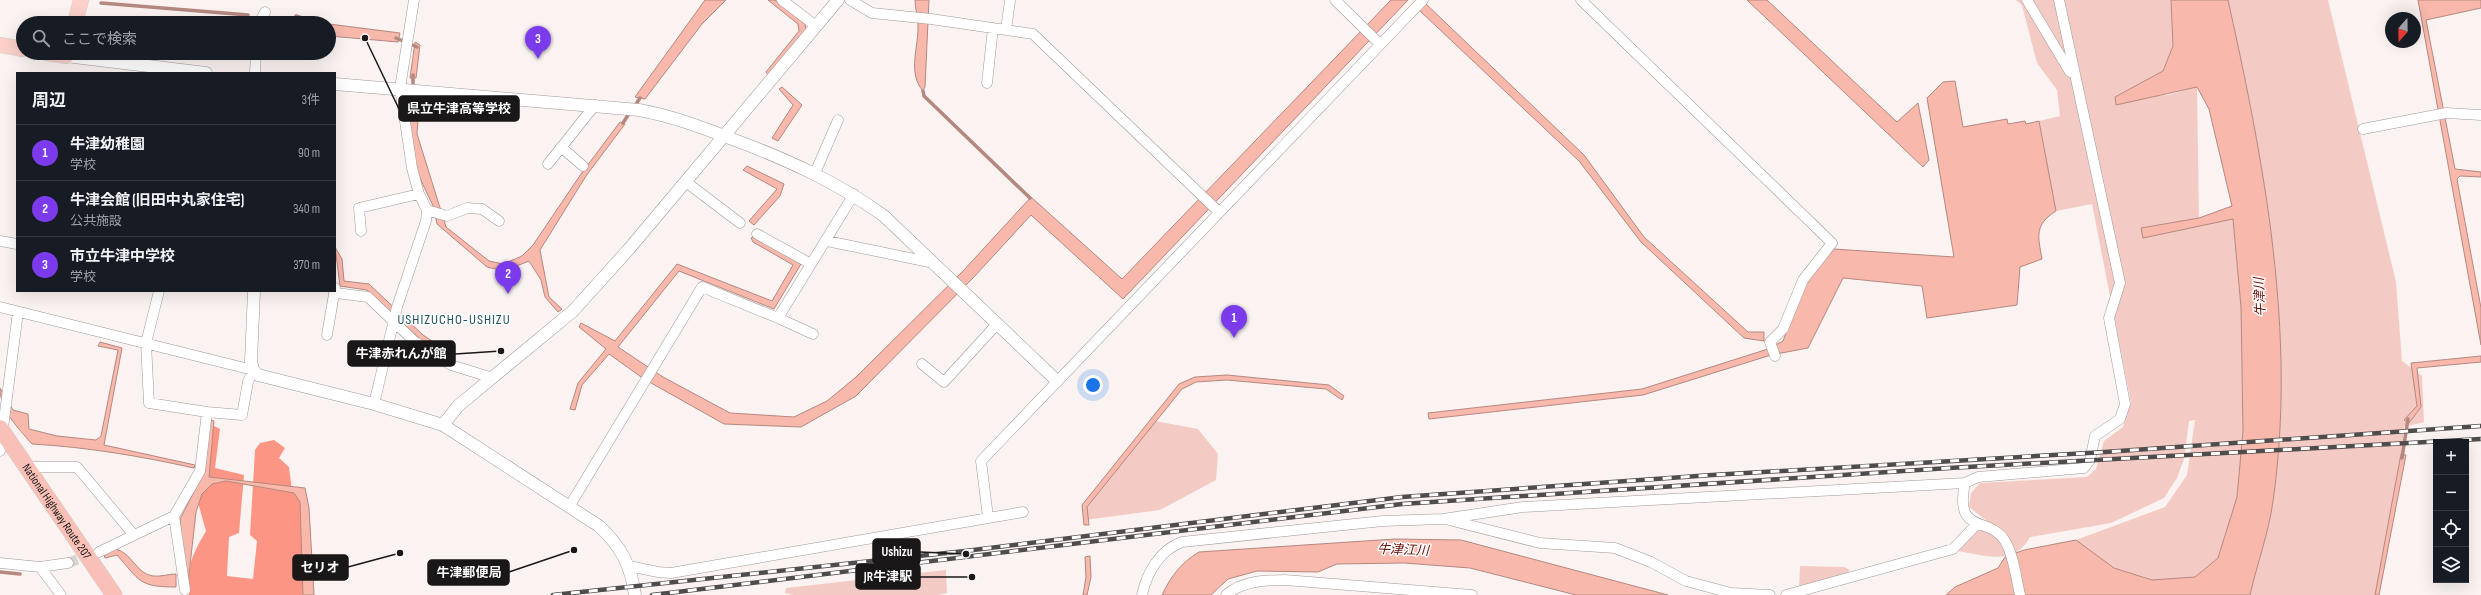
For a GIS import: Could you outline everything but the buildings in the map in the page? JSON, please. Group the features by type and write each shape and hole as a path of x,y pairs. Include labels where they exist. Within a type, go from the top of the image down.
{"highway":[{"name":"National Highway Route 207","path":"1,430 114,595"}],"main road":[{"path":"77,16 80,0"},
{"path":"0,45 16,48"}],"street":[{"path":"374,404 394,321 426,221 427,210 419,194 412,168 407,42 414,0"},
{"path":"782,0 816,26"},
{"path":"443,426 458,406 573,311 686,182 723,135 838,0"},
{"path":"850,0 872,13 912,16 1033,34 1219,212"},
{"path":"1334,0 1380,44"},
{"path":"988,518 981,461 1423,0"},
{"path":"1580,0 1832,243 1803,280 1783,329 1770,342 1775,356"},
{"path":"2027,0 2075,79"},
{"path":"1142,595 1149,576 1159,557 1169,547 1182,542 1384,521 1443,518 1523,508 1965,483 1978,477 2084,468 2090,460 2095,436 2120,419 2125,404 2109,318 2120,283 2059,0"},
{"path":"1006,30 1010,1"},
{"path":"262,16 265,12"},
{"path":"987,83 993,28"},
{"path":"106,60 198,72"},
{"path":"255,72 256,60"},
{"path":"336,84 408,89 639,110 680,119 816,173 854,194 884,216 1057,381"},
{"path":"548,164 594,105"},
{"path":"2363,129 2442,114 2481,116"},
{"path":"816,173 838,120"},
{"path":"561,147 583,166"},
{"path":"686,182 740,223"},
{"path":"361,231 359,208 419,194"},
{"path":"778,318 827,241 854,194"},
{"path":"427,210 447,216 467,208 482,209 499,221"},
{"path":"757,234 811,264"},
{"path":"0,241 16,244"},
{"path":"827,241 935,263"},
{"path":"569,507 702,287 813,334"},
{"path":"336,291 368,297 414,341 451,365 493,378"},
{"path":"159,292 146,343 149,403 207,412 242,415 248,382 253,370 254,292"},
{"path":"327,334 335,292"},
{"path":"0,307 253,370 265,378 374,404 443,426 569,507 609,535 623,554 629,566 635,595"},
{"path":"0,451 1,430 18,312"},
{"path":"922,364 944,382 997,324"},
{"path":"99,552 174,516 200,471 207,412"},
{"path":"26,467 77,467 134,535"},
{"path":"1965,483 1962,501 1966,514 1977,524 1991,530 2004,539 2008,546 2020,595"},
{"path":"629,566 671,573 922,531 1023,512"},
{"path":"174,516 184,590"},
{"path":"1443,518 1454,523 1540,542 1615,548 1650,562 1686,581 1731,594 1770,595"},
{"path":"1786,595 1953,549 1977,524"},
{"path":"0,563 40,567 68,563"},
{"path":"40,567 61,595"},
{"path":"1226,595 1245,585 1261,580 1285,580 1472,595"}],"shaded area":[{"path":"2016,0 2171,0 2173,46 2163,71 2115,97 2168,95 2197,87 2199,218 2141,228 2143,238 2233,219 2241,307 2243,431 2237,497 2218,558 2195,577 2152,580 2114,568 2076,540 2165,507 2187,475 2195,420 2189,421 2184,459 2177,478 2164,498 2111,523 2030,537 2016,552 2007,556 1988,556 1957,551 1971,532 1986,520 1969,507 1971,493 1980,483 2087,477 2096,469 2104,441 2123,427 2131,403 2092,204 2056,211 2039,121 2060,116 2057,90 2037,63 2022,5"},
{"path":"2228,0 2328,0 2396,282 2402,361 2422,376 2424,422 2404,427 2402,450 2376,595 2250,595 2269,524 2273,501 2279,438 2281,375 2279,312 2273,249 2254,123"},
{"path":"1155,421 1198,429 1218,454 1216,480 1160,510 1085,520 1085,507"},
{"path":"212,425 220,429 215,468 244,475 239,533 229,537 227,576 253,579 257,541 250,535 255,450 260,443 274,440 285,448 279,458 289,467 292,491 304,502 305,595 189,595 189,569 197,547 206,531 197,499"},
{"path":"1800,566 1844,567 1850,570 1848,573 1799,588"},
{"path":"946,570 947,593 938,595 794,595 785,593 786,588"}],"water":[{"path":"705,0 726,0 702,24 645,99 635,97"},
{"path":"768,0 775,0 805,24 806,30 768,75 766,72 799,31 798,24"},
{"path":"915,0 929,0 925,87 923,91 918,84 915,68 918,19"},
{"path":"1391,0 1408,0 1123,299 1031,215 973,278 856,396 801,427 724,424 644,379 609,354 582,385 575,410 570,409 578,383 606,349 579,327 581,323 615,341 677,264 772,301 793,265 753,242 751,238 757,236 801,264 774,309 679,271 618,347 663,377 730,413 794,417 827,401 856,377 964,270 1031,197 1122,279"},
{"path":"1747,0 1767,0 1897,122 1918,103 1929,160 1923,167"},
{"name":"牛津川","path":"2171,0 2228,0 2254,123 2273,249 2279,312 2281,375 2279,438 2271,513 2250,595 1946,595 1955,587 1998,568 2005,557 2024,550 2076,540 2114,568 2152,580 2195,577 2218,558 2237,497 2243,431 2241,307 2233,219 2143,238 2141,228 2199,218 2232,206 2209,109 2197,87 2116,105 2115,97 2163,71 2173,46"},
{"path":"2418,0 2481,0 2481,8 2426,20 2455,169 2481,172 2481,177 2460,176 2457,179 2481,308 2481,345 2421,12"},
{"path":"1425,3 1584,155 1644,237 1748,332 1764,332 1764,341 1744,338 1641,242 1579,161 1419,10"},
{"path":"336,25 400,33 398,42 336,37"},
{"path":"415,42 420,45 416,78 410,78"},
{"path":"1955,81 1963,127 2007,119 2008,124 2025,121 2026,124 2039,121 2056,211 2044,221 2039,232 2039,244 2042,259 2020,267 2017,305 1927,318 1922,286 1843,278 1808,348 1771,355 1643,395 1429,419 1428,413 1642,389 1768,349 1783,341 1806,282 1834,249 1954,257 1927,98 1943,82"},
{"path":"782,87 802,105 778,141 772,138 793,105 779,89"},
{"path":"408,107 419,108 417,134 446,227 489,261 503,264 522,256 533,245 581,174 620,122 625,124 586,176 540,250 549,297 562,309 558,312 545,297 541,280 529,261 504,271 487,267 437,224 434,208 417,172 410,134"},
{"path":"747,166 784,184 780,196 754,225 749,221 777,189 743,170"},
{"path":"336,249 342,259 344,281 369,284 423,335 453,355 451,358 421,340 367,290 340,286"},
{"path":"100,342 122,348 104,445 195,465 194,468 113,453 72,447 32,444 16,425 6,411 0,388 13,410 28,414 29,429 57,436 96,440 101,436 118,350 98,346"},
{"path":"2481,356 2481,362 2417,368 2421,407 2409,423 2404,420 2417,406 2411,363"},
{"path":"1227,375 1329,385 1344,396 1342,400 1326,389 1227,380 1196,382 1182,389 1087,507 1089,525 1084,525 1082,505 1179,384 1195,377"},
{"path":"211,420 214,421 209,477 305,488 309,508 314,595 303,595 300,502 294,493 226,481 212,484 202,494 196,512 188,583 185,584 180,519 199,482"},
{"path":"2401,454 2406,455 2379,595 2375,595"},
{"name":"牛津江川","path":"1395,539 1461,540 1668,595 1576,595 1470,568 1404,563 1337,564 1318,572 1257,571 1228,579 1211,595 1162,595 1177,570 1199,552"},
{"path":"115,549 126,554 142,571 147,574 156,576 176,574 176,587 154,586 147,584 136,577 117,555 105,558 104,555"},
{"path":"1090,556 1091,577 1087,595 1083,595 1086,577 1085,557"}],"waterway":[{"path":"101,3 248,15"},
{"path":"396,38 417,47"},
{"path":"413,75 413,112"},
{"path":"923,91 924,96 1030,198"},
{"path":"634,107 640,98"},
{"path":"623,123 630,112"},
{"path":"2402,458 2408,419"},
{"path":"0,572 20,574"}],"tunnel":[{"path":"68,563 92,554"}],"railway":[{"path":"553,595 965,551 1402,497 1712,475 2105,452 2481,426"},
{"path":"652,595 1402,504 1949,468 2481,439"}],"place":[{"name":"県立牛津高等学校","path":"365,38"},
{"name":"市立牛津中学校","path":"538,59"},
{"name":"牛津会館 (旧田中丸家住宅)","path":"508,294"},
{"name":"牛津幼稚園","path":"1234,338"},
{"name":"牛津赤れんが館","path":"501,351"},
{"name":"牛津郵便局","path":"574,550"},
{"name":"セリオ","path":"400,553"},
{"name":"Ushizu","path":"966,554"},
{"name":"JR牛津駅","path":"972,577"}],"district":[{"name":"USHIZUCHO-USHIZU","path":"454,319"}]}
